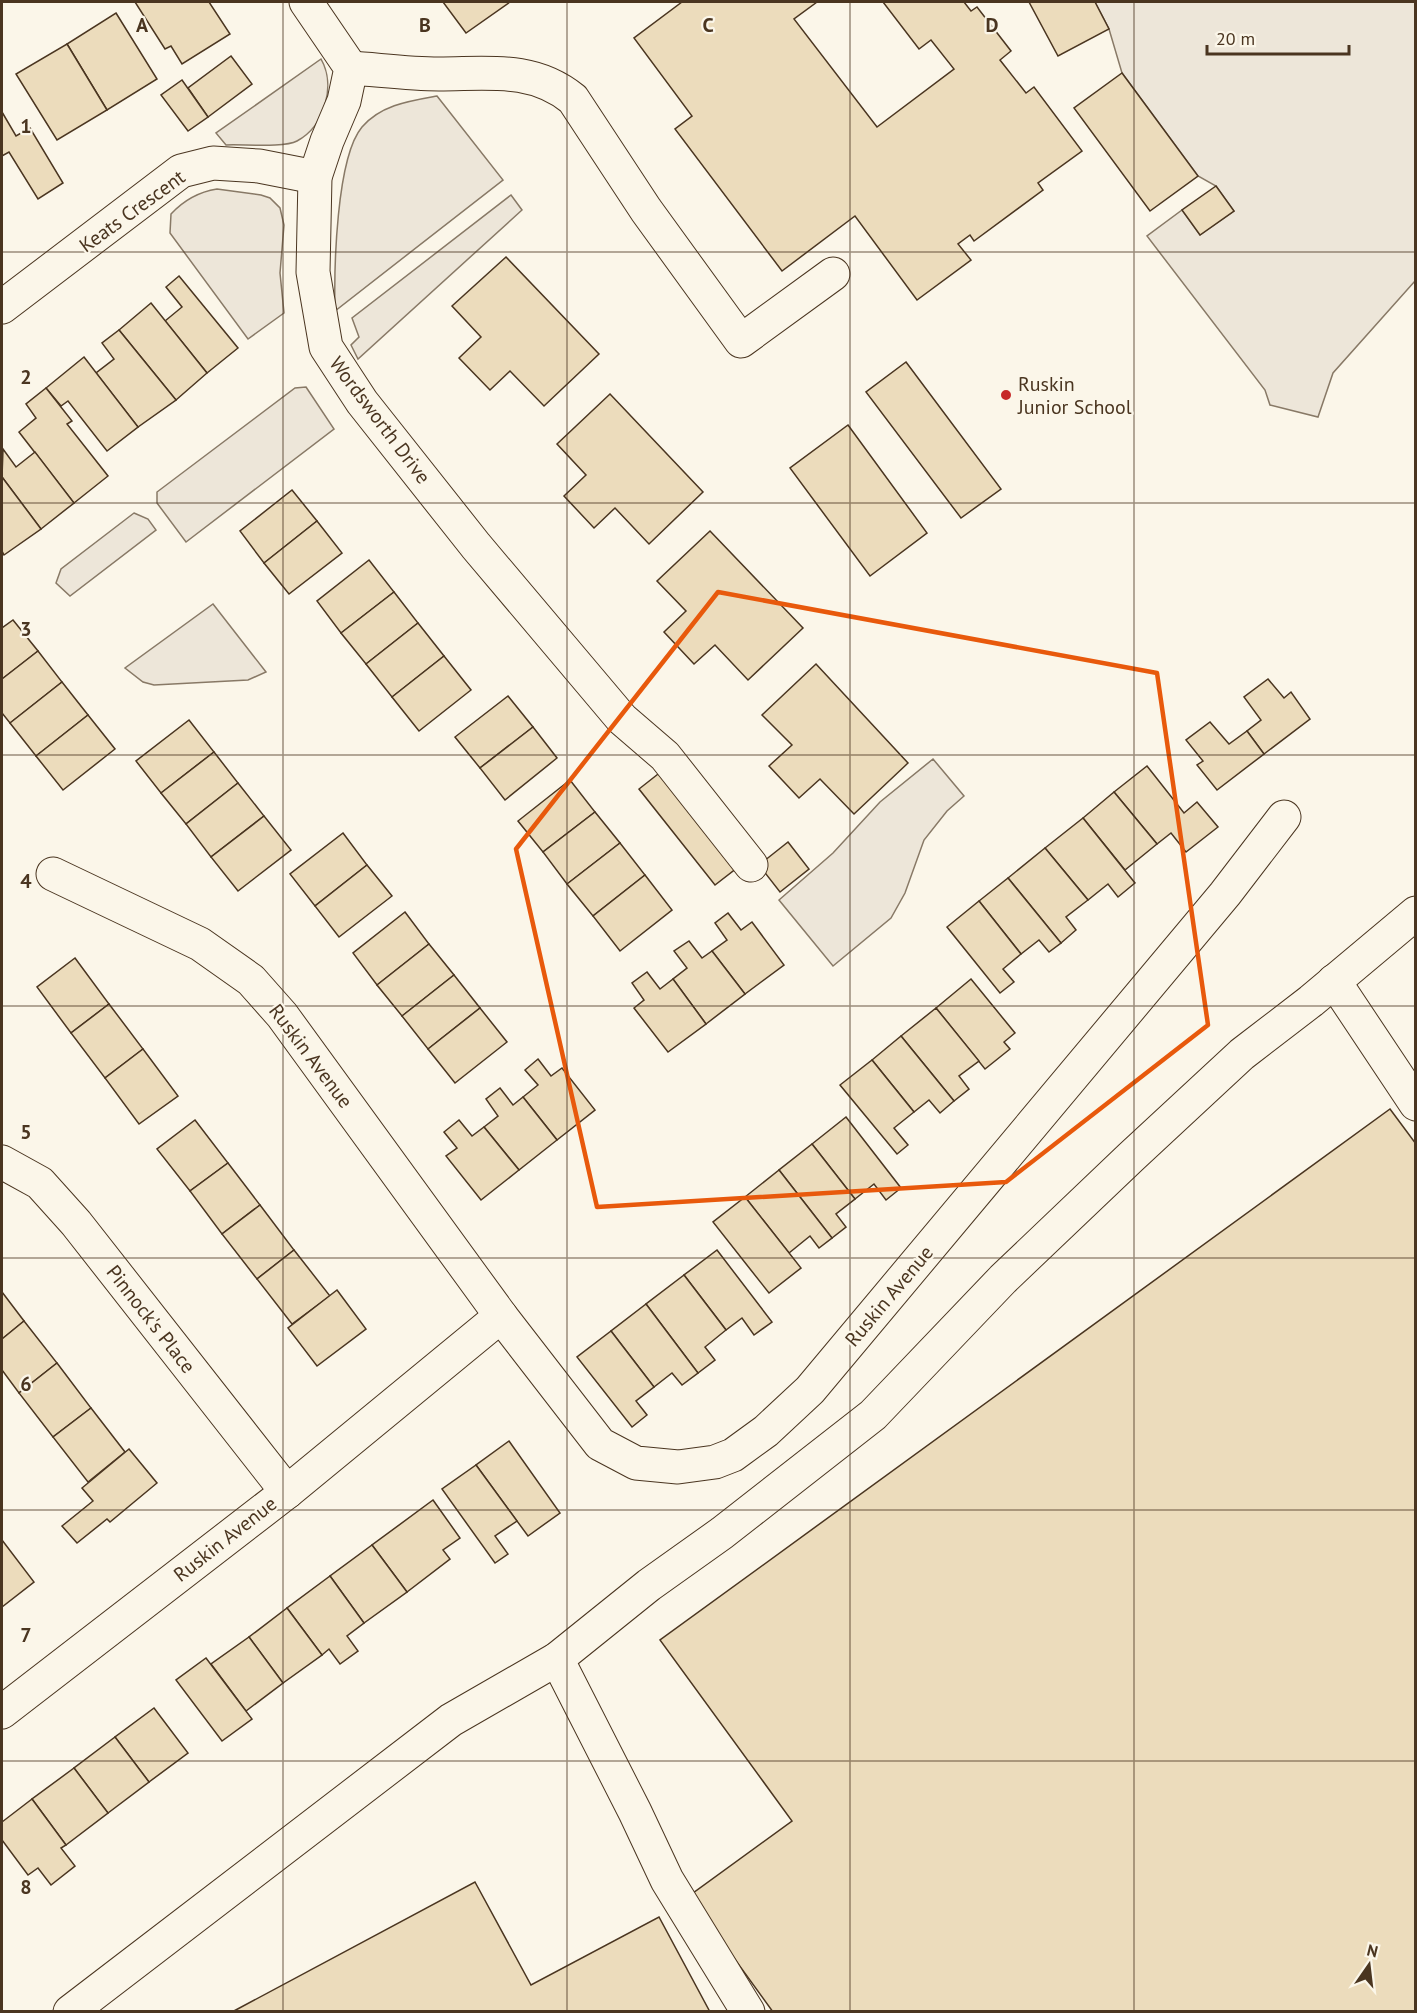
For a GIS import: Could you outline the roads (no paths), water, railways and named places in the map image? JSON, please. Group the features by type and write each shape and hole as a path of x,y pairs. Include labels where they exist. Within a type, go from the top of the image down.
{"street":[{"path":"306,2 351,68 438,74 509,72 548,82 561,89 573,99 646,210 741,340 833,274"},
{"name":"Wordsworth Drive","path":"351,68 344,101 315,177 313,272 326,347 362,402 476,546 622,719 665,756 751,866"},
{"name":"Keats Crescent","path":"2,307 181,171 213,163 259,166 315,177"},
{"name":"Ruskin Avenue","path":"53,874 200,944 251,980 282,1015 501,1316 600,1444 636,1463 678,1467 715,1462 733,1455 766,1431 810,1390 1225,894 1284,817"},
{"path":"70,2012 452,1720 557,1659 873,1415 1003,1279 1242,1054 1416,913"},
{"path":"1334,981 1416,1104"},
{"name":"Pinnock's Place","path":"2,1161 40,1184 76,1223 287,1492"},
{"name":"Ruskin Avenue","path":"2,1712 287,1492 501,1316"},
{"path":"557,1659 636,1812 667,1880 748,2012"}],"place":[{"name":"Ruskin Junior School","path":"1006,395"}]}
